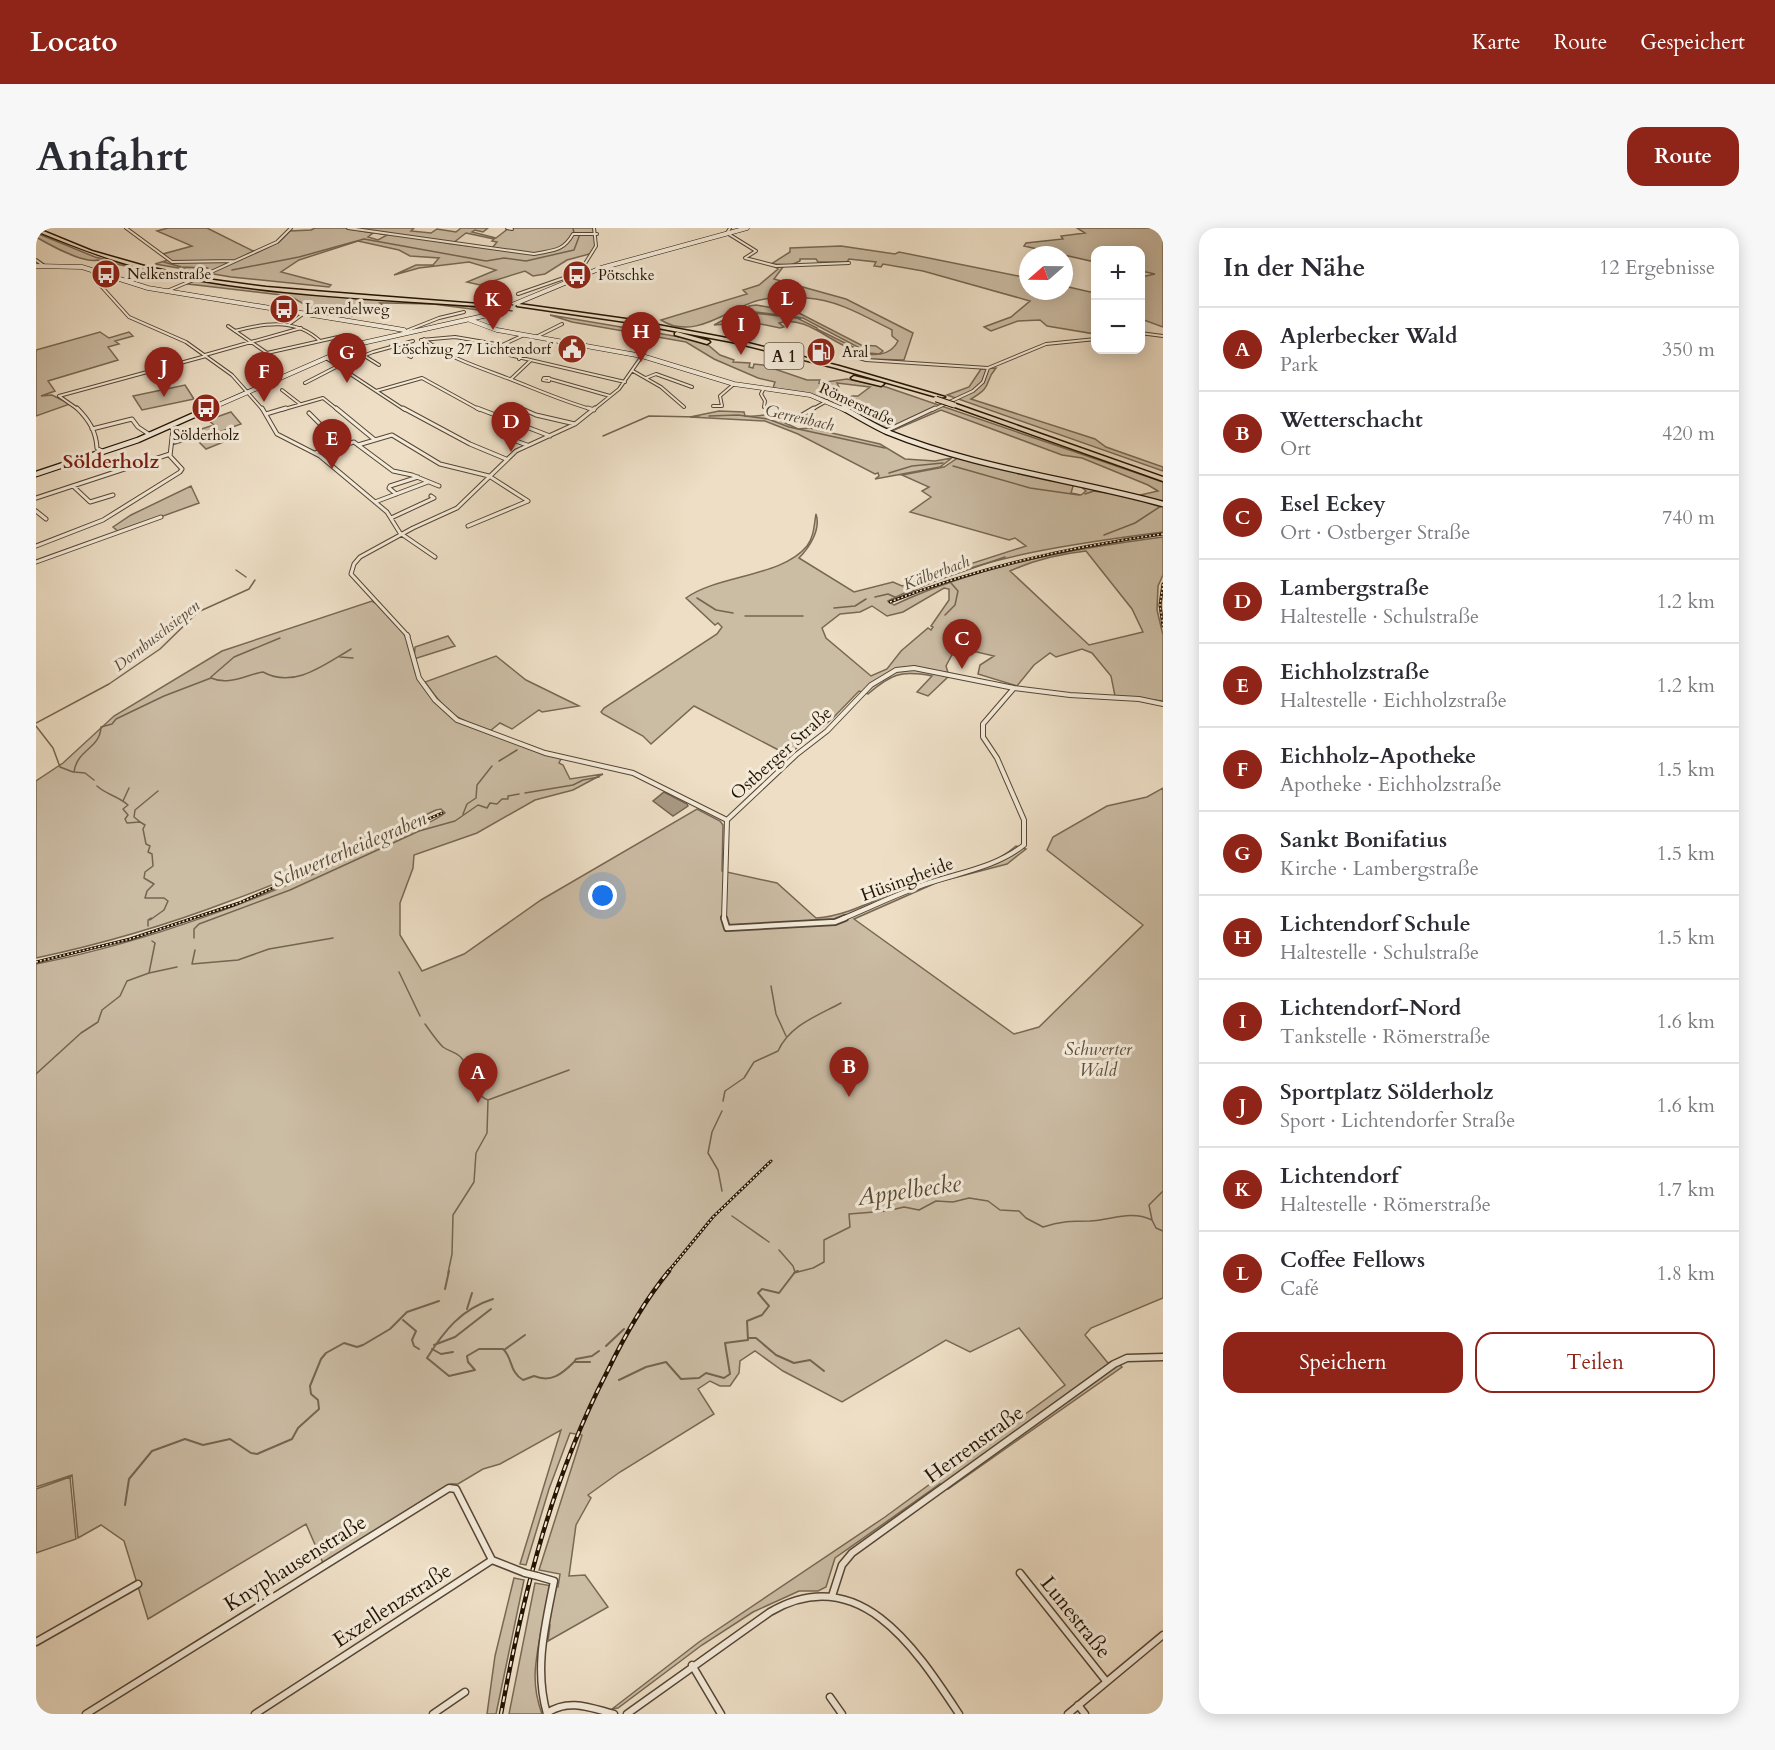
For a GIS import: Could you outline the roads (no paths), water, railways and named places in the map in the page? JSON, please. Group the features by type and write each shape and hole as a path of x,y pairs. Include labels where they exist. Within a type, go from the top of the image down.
{"highway":[{"name":"A 1","path":"43,228 120,258 200,275 292,286 514,306 654,324 780,351 939,398 1163,477"},
{"name":"A 1","path":"36,229 102,256 183,275 289,289 503,309 514,306 666,330 789,357 901,386"},
{"path":"654,324 685,327"},
{"path":"666,330 706,342"},
{"path":"849,365 901,386"},
{"path":"854,378 901,386"}],"street":[{"path":"126,228 172,262 235,261"},
{"path":"167,291 277,242 291,228"},
{"path":"348,228 534,254 562,248 567,245 573,234"},
{"path":"507,228 512,229"},
{"path":"569,228 573,234"},
{"path":"36,474 150,435 247,391 367,342 407,331 470,320 503,309 583,273 598,242 594,228"},
{"path":"727,233 730,228"},
{"path":"518,294 583,273 747,228"},
{"path":"727,233 756,251 745,258 769,265 849,263"},
{"path":"573,234 597,234"},
{"path":"36,260 43,265"},
{"path":"36,266 82,267 114,278 167,291 407,331 436,319 464,312"},
{"path":"114,278 101,286 129,316 166,331 206,356 234,378 261,406 277,434 315,453 375,501 391,518 402,535 435,557"},
{"path":"288,325 303,314"},
{"name":"Römerstraße","path":"470,320 493,330 642,356 734,384 798,393 827,401 886,431 923,445 990,464 1108,489 1163,504"},
{"path":"536,337 562,324"},
{"path":"266,325 280,333"},
{"path":"235,331 266,325 288,325 312,333 320,341"},
{"path":"228,326 267,353 347,335"},
{"path":"104,452 97,448 98,437 80,409 59,396 301,328"},
{"path":"1145,334 1163,336"},
{"path":"489,351 524,335"},
{"path":"502,345 455,337 422,340 450,357 511,379 559,400 594,410"},
{"path":"851,351 856,357 866,360 988,369 1046,344 1091,340"},
{"path":"305,383 363,355 413,341"},
{"path":"391,346 411,357"},
{"path":"519,359 529,347 546,348"},
{"path":"483,349 625,382"},
{"path":"363,355 379,365"},
{"path":"402,535 457,508 506,459 527,445 575,424 594,410 625,382 642,356"},
{"path":"326,358 419,418 506,459"},
{"path":"511,379 530,361"},
{"path":"886,431 980,386 988,369"},
{"path":"633,371 677,398 684,407"},
{"path":"646,378 656,374 692,387"},
{"path":"376,391 422,378 478,410 551,436"},
{"path":"550,379 610,396"},
{"path":"722,406 720,396 734,384"},
{"path":"764,388 761,394 766,404 764,407"},
{"path":"282,390 300,404"},
{"path":"266,414 325,398 375,440"},
{"path":"797,418 827,401"},
{"path":"513,404 546,419 575,424"},
{"path":"713,406 728,405"},
{"path":"309,413 341,445"},
{"path":"92,429 132,419 138,428 150,435"},
{"path":"36,546 103,520 180,472 182,469 173,461 170,454 173,429 170,426"},
{"path":"358,445 392,435 447,467 489,476 528,501 468,526"},
{"path":"502,436 527,445"},
{"path":"315,453 354,442 393,471 439,486"},
{"path":"36,498 170,454"},
{"path":"396,494 390,486 417,477"},
{"path":"375,501 429,482"},
{"path":"74,487 90,502 113,495"},
{"path":"391,518 434,498"},
{"path":"36,511 46,519"},
{"path":"36,562 161,517"},
{"name":"Ostberger Straße","path":"402,535 360,557 354,564 351,574 407,635 416,672 435,700 451,716 470,726 545,753 633,773 727,820 796,755 827,730 871,685 889,673 914,668 1014,688 1139,699 1163,704"},
{"name":"Hüsingheide","path":"727,820 724,923 726,928 834,922 927,884 1010,857 1024,845 1024,820 997,758 983,737 983,724 1014,688"},
{"name":"Herrenstraße","path":"832,1596 842,1565 852,1553 943,1486 1114,1364 1127,1358 1163,1358"},
{"name":"Knyphausenstraße","path":"86,1714 449,1488 456,1489 492,1560"},
{"path":"492,1560 554,1581 539,1679 541,1699 547,1714 561,1704 570,1703 614,1714"},
{"name":"Exzellenzstraße","path":"255,1714 492,1560"},
{"name":"Lunestraße","path":"1020,1573 1106,1681"},
{"path":"36,1642 138,1584"},
{"path":"627,1714 692,1665 780,1606 806,1597 832,1596 863,1608 893,1627 922,1659 959,1714"},
{"path":"1068,1714 1163,1635"},
{"path":"692,1665 721,1714"},
{"path":"433,1714 465,1692"},
{"path":"831,1697 842,1714"},
{"path":"1078,1705 1085,1714"}],"waterway":[{"path":"573,228 574,233"},
{"path":"232,270 299,257 364,239 486,261 504,258 526,261 574,250 580,234"},
{"path":"164,262 181,267 208,268"},
{"name":"Gerrenbach","path":"709,416 738,415 768,419 789,427 885,448"},
{"name":"Gerrenbach","path":"603,436 649,416 699,417"},
{"path":"889,473 912,466 943,463"},
{"name":"Gerrenbach","path":"953,466 1030,488 1079,495"},
{"name":"Gerrenbach","path":"1085,494 1094,491 1107,493"},
{"name":"Gerrenbach","path":"1145,502 1160,507"},
{"path":"1104,535 1135,523 1160,507"},
{"name":"Kälberbach","path":"875,597 888,594 897,598 935,581 1005,557"},
{"path":"236,570 246,577"},
{"name":"Dornbuschsiepen","path":"36,723 109,684 160,649 198,612 249,589 255,580"},
{"path":"945,615 955,605 958,591 951,583"},
{"name":"Kälberbach","path":"697,598 716,610 733,613"},
{"name":"Kälberbach","path":"834,608 855,606 866,599"},
{"name":"Kälberbach","path":"745,616 803,616"},
{"path":"211,677 234,657 280,638"},
{"path":"94,780 85,773 74,772 76,764 97,740 101,727 112,724 116,719 164,696 211,678 224,681 263,672 275,677 297,676 319,668 351,649"},
{"path":"340,657 353,658"},
{"name":"Dornbuschsiepen","path":"36,726 53,748 60,767 73,772"},
{"path":"499,761 517,750"},
{"path":"463,814 467,804 476,798 477,785 492,766"},
{"name":"Schwerterheidegraben","path":"525,793 573,785 583,780 599,777"},
{"path":"97,786 128,805 123,809 128,815 125,819 127,823 140,822 145,825 143,829 146,844 150,846 148,852 152,854 153,866 145,872 144,878 154,884 147,891 145,898 164,898 168,901 164,910 150,920"},
{"path":"123,801 129,788"},
{"path":"139,821 134,817 135,810 158,791"},
{"name":"Schwerterheidegraben","path":"194,938 194,929 199,924 290,890 419,831 455,821 478,805 487,808 490,803 497,804 502,799 508,799 508,796 519,794"},
{"path":"148,926 148,920 151,918"},
{"path":"195,950 192,964 238,960 269,949 333,938"},
{"path":"149,973 155,943 152,941"},
{"name":"Schwerterheidegraben","path":"149,973 177,967"},
{"path":"399,972 420,1016"},
{"path":"36,1074 81,1033 98,1022 102,1010 120,996 127,981 149,973"},
{"path":"771,986 776,1014 786,1036"},
{"path":"723,1101 725,1091 744,1078 754,1062 778,1051 790,1034 805,1022 841,1003"},
{"path":"425,1024 443,1047 461,1057 478,1093 488,1100"},
{"path":"488,1100 569,1070"},
{"path":"448,1273 452,1254 453,1215 474,1182 476,1153 487,1133 488,1100"},
{"path":"722,1111 712,1132 708,1153 718,1170 722,1191"},
{"path":"1152,1220 1149,1205 1163,1191"},
{"name":"Appelbecke","path":"794,1273 813,1268 824,1262 824,1240 850,1227 849,1214 887,1211 904,1207 919,1210 936,1201 953,1202 969,1198 988,1201 1000,1210 1019,1211 1026,1218 1043,1227 1121,1216 1144,1217 1152,1220"},
{"path":"732,1216 769,1242"},
{"name":"Appelbecke","path":"1152,1220 1156,1228 1163,1231"},
{"path":"779,1250 793,1266 795,1272"},
{"path":"445,1289 449,1271"},
{"name":"Appelbecke","path":"619,1380 646,1367 666,1362 681,1379 699,1378 706,1373 724,1378 730,1374 725,1343 748,1340 747,1321 762,1315 769,1306 758,1293 762,1289 779,1293 794,1273"},
{"path":"467,1309 472,1293"},
{"path":"437,1344 454,1322 482,1303 493,1299"},
{"name":"Appelbecke","path":"125,1505 129,1479 152,1451 185,1439 203,1445 230,1439 251,1453 257,1454 292,1439 298,1428 319,1409 318,1400 311,1394 310,1386 321,1359 326,1353 344,1343 357,1347 363,1345 390,1329 407,1312 439,1301"},
{"path":"437,1344 455,1337 491,1309"},
{"name":"Appelbecke","path":"403,1320 416,1331 412,1340 414,1346 419,1349"},
{"path":"606,1346 624,1329"},
{"path":"504,1350 525,1335"},
{"path":"749,1338 756,1338 776,1355 794,1363 810,1360 824,1371"},
{"path":"433,1349 437,1344"},
{"path":"433,1349 441,1354 453,1352"},
{"name":"Appelbecke","path":"433,1349 427,1358 449,1376 475,1370 468,1362 467,1356 479,1349 503,1349 515,1373 523,1380 534,1376 551,1378 561,1374 574,1362"},
{"path":"574,1362 576,1359 592,1356 599,1351"},
{"name":"Appelbecke","path":"574,1362 590,1362"}],"railway":[{"path":"890,602 957,578 1025,560 1093,545 1163,534"},
{"path":"1163,584 1160,605 1163,626"},
{"path":"36,962 130,939 239,903 442,813"},
{"path":"667,1273 713,1217 771,1161"},
{"path":"501,1714 529,1582 570,1454 620,1346 643,1307 669,1271"}],"place":[{"name":"Nelkenstraße","path":"106,274"},
{"name":"Pötschke","path":"577,275"},
{"name":"Lavendelweg","path":"284,309"},
{"name":"Coffee Fellows","path":"787,329"},
{"name":"Lichtendorf","path":"493,330"},
{"name":"Löschzug 27 Lichtendorf","path":"572,349"},
{"name":"Aral","path":"821,352"},
{"name":"Lichtendorf-Nord","path":"741,355"},
{"name":"Lichtendorf Schule","path":"641,362"},
{"name":"Sankt Bonifatius","path":"347,383"},
{"name":"Sportplatz Sölderholz","path":"164,397"},
{"name":"Eichholz-Apotheke","path":"264,402"},
{"name":"Sölderholz","path":"206,408"},
{"name":"Lambergstraße","path":"511,452"},
{"name":"Eichholzstraße","path":"332,469"},
{"name":"Esel Eckey","path":"962,669"},
{"name":"Wetterschacht","path":"849,1097"},
{"name":"Aplerbecker Wald","path":"478,1103"}],"district":[{"name":"Sölderholz","path":"111,461"}],"park label":[{"name":"Schwerter Wald","path":"1098,1059"}]}
